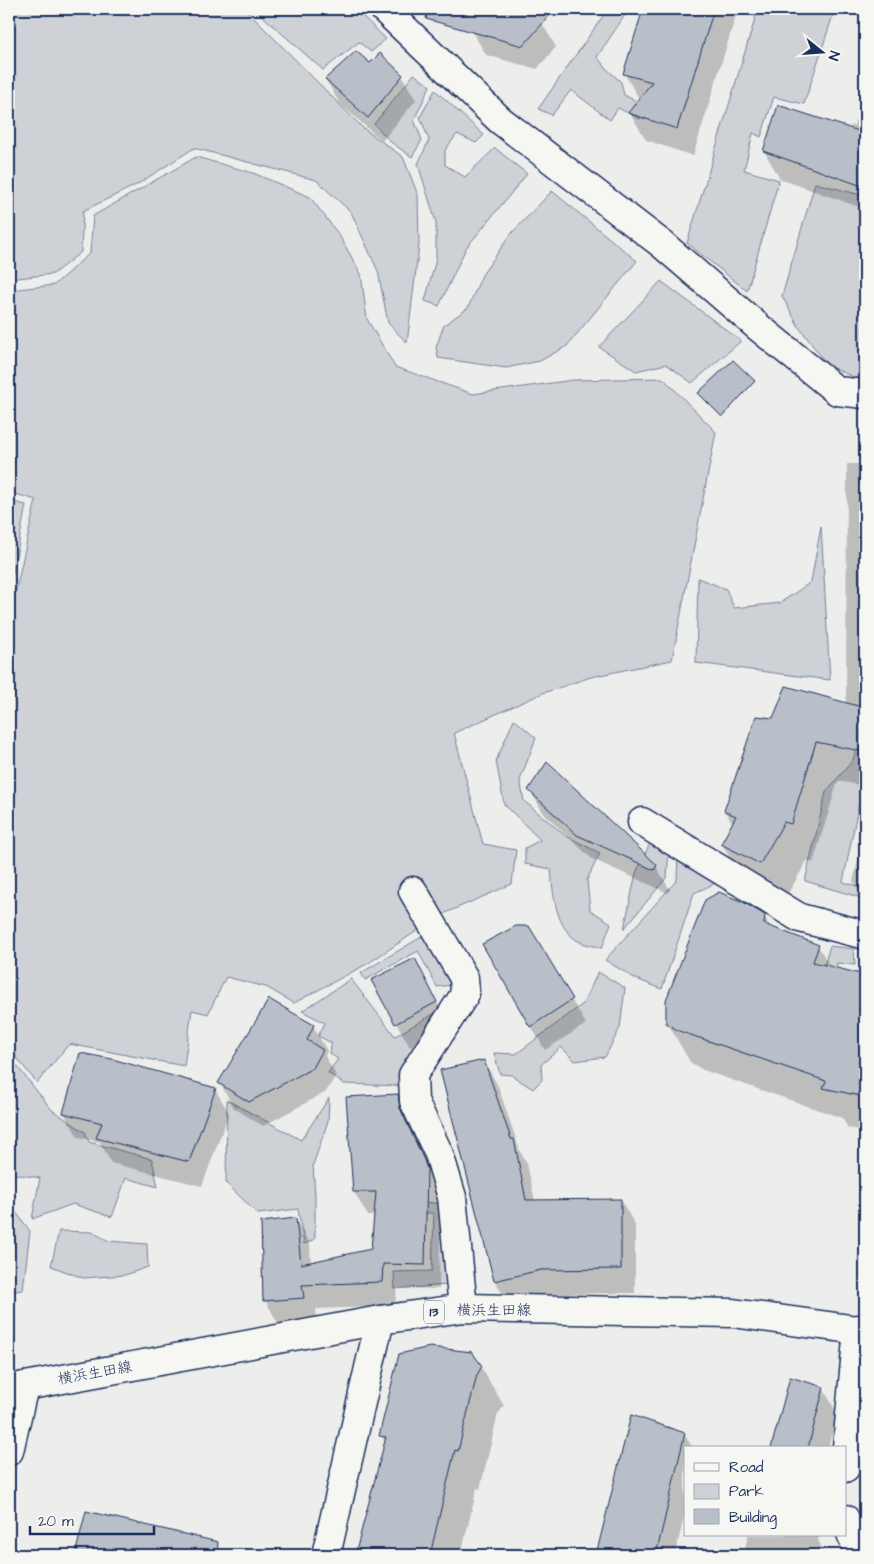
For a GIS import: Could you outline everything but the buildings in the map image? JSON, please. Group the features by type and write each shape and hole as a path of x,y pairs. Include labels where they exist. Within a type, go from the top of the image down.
{"street":[{"path":"384,9 500,120 663,245 837,390 865,394"},
{"path":"642,822 800,918 865,935"},
{"path":"413,891 464,978 464,994 413,1075 414,1100 439,1154 452,1198 463,1308"},
{"name":"横浜生田線","path":"16,1387 380,1320 463,1308 733,1313 862,1330"},
{"path":"326,1555 380,1320"},
{"path":"846,1460 862,1330"},
{"path":"9,1451 16,1387"},
{"path":"846,1521 860,1555"}],"green space":[{"path":"9,9 245,9 363,128 403,157 418,195 419,245 407,343 388,323 378,271 351,212 316,180 194,148 138,184 83,211 81,252 53,274 9,279"},
{"path":"262,9 355,9 386,39 371,52 359,42 323,70 259,13"},
{"path":"608,9 629,9 597,57 621,82 624,95 648,107 640,119 618,108 610,120 571,90 552,115 538,109"},
{"path":"758,9 835,9 804,104 774,97 761,137 753,133 744,170 779,180 747,291 687,243"},
{"path":"414,74 430,86 414,120 422,140 412,157 392,143 374,124"},
{"path":"435,90 484,135 476,143 457,134 445,150 445,165 465,177 495,148 527,174 466,248 439,306 425,301 436,259 436,222 418,164 429,140 420,117"},
{"path":"196,157 253,173 310,197 339,235 361,274 367,319 395,367 473,394 573,380 663,378 716,432 672,660 591,677 543,693 454,733 483,844 516,850 512,884 441,915 367,964 294,1003 266,987 226,977 208,1014 192,1010 184,1066 69,1044 37,1083 9,1048 9,674 14,666 9,621 36,500 9,492 9,290 54,285 90,253 93,216"},
{"path":"815,183 865,196 865,378 856,378 828,366 799,327 782,296"},
{"path":"552,191 637,261 567,346 540,361 506,368 438,358 436,347 444,325 468,308 482,275 511,234"},
{"path":"661,281 741,341 692,383 666,364 636,371 599,347"},
{"path":"9,501 26,505 9,594"},
{"path":"821,526 830,680 696,663 698,578 726,589 734,608 780,603 811,582"},
{"path":"514,719 536,738 520,780 524,801 566,836 600,853 587,880 590,910 611,923 602,948 582,943 566,930 557,911 551,869 525,864 525,848 540,840 504,804 496,761"},
{"path":"865,721 865,773 843,882 865,888 865,899 805,881 826,792 853,760"},
{"path":"651,841 669,850 667,877 624,929 636,873"},
{"path":"678,856 718,882 694,893 662,989 636,979 605,960 677,880"},
{"path":"423,936 451,985 437,987 418,951 365,980 361,973"},
{"path":"830,946 854,949 855,965 837,963 822,1026 806,1024"},
{"path":"598,972 625,988 620,1028 605,1057 575,1061 561,1047 541,1065 542,1080 533,1089 511,1075 500,1074 494,1053 516,1054 583,1004"},
{"path":"351,979 395,1036 444,1008 400,1086 344,1084 328,1073 338,1059 329,1053 332,1043 318,1036 325,1023 302,1011"},
{"path":"9,1056 52,1110 85,1132 89,1142 152,1159 158,1187 126,1178 112,1217 73,1204 32,1219 40,1178 9,1173"},
{"path":"329,1098 328,1121 313,1165 315,1239 304,1244 298,1209 258,1214 226,1183 227,1100 301,1140"},
{"path":"402,1202 441,1203 448,1285 395,1289 394,1272 432,1271 434,1213 402,1213"},
{"path":"9,1205 30,1231 23,1290 9,1292"},
{"path":"59,1231 92,1232 109,1241 147,1244 148,1267 125,1275 83,1278 51,1266"}]}
